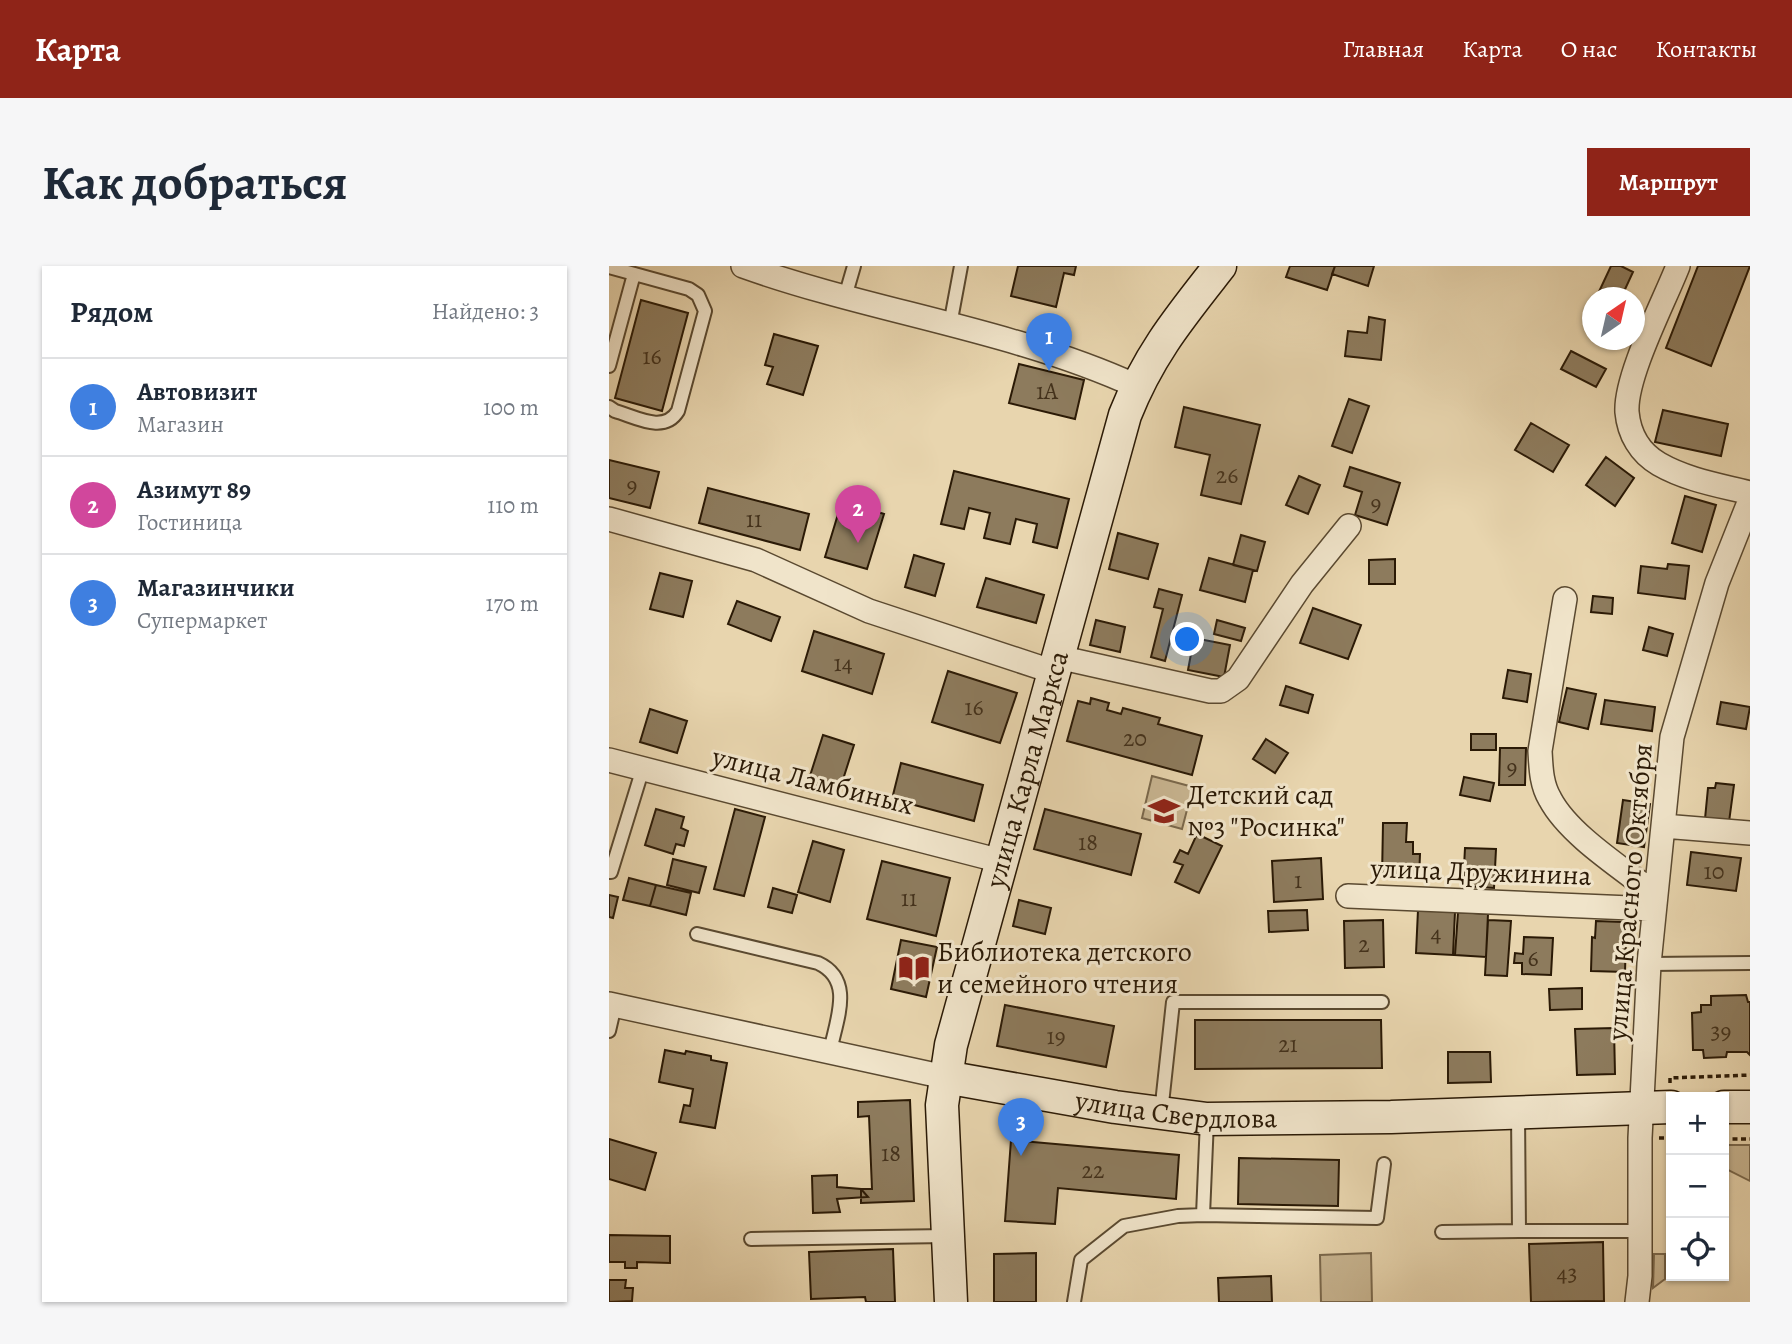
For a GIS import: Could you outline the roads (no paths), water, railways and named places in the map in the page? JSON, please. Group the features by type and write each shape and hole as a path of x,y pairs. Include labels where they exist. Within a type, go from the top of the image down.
{"street":[{"path":"743,266 775,271 845,297 1076,361 1136,386"},
{"name":"улица Карла Маркса","path":"951,1302 942,1105 951,1045 1118,436 1136,386 1164,338 1220,266"},
{"path":"1678,266 1633,376 1627,411 1635,444 1656,463 1693,480 1750,493"},
{"name":"улица Красного Октября","path":"1637,1302 1639,1231 1656,1108 1649,964 1672,737 1717,583 1750,500"},
{"path":"609,519 756,560 869,611 1056,664 1210,691 1221,691 1238,679 1302,584 1349,526"},
{"name":"улица Дружинина","path":"1565,598 1540,751 1541,775 1549,798 1569,826 1654,901"},
{"name":"улица Ламбиных","path":"609,760 1001,861"},
{"path":"1663,826 1750,833"},
{"name":"улица Дружинина","path":"1348,896 1654,901"},
{"name":"улица Свердлова","path":"612,1004 945,1077 1161,1114 1207,1119 1281,1120 1656,1108"},
{"path":"1729,1107 1750,1107"}],"lane":[{"path":"845,297 854,266"},
{"path":"950,325 961,266"},
{"path":"609,267 689,289 698,295 705,311 678,411 673,418 665,424 657,423 609,407"},
{"path":"609,366 634,274"},
{"path":"609,872 611,873 643,768"},
{"path":"697,934 818,963 836,975 841,998 830,1052"},
{"path":"1649,964 1750,963"},
{"path":"1161,1114 1173,1002 1382,1002"},
{"path":"609,1031 612,1004"},
{"path":"1518,1112 1519,1231"},
{"path":"1203,1216 1207,1119"},
{"path":"1074,1302 1081,1260 1124,1226 1178,1216 1377,1218 1384,1164"},
{"path":"1442,1232 1639,1231"},
{"path":"751,1239 947,1236"}],"place":[{"name":"Автовизит","path":"1049,371"},
{"name":"Азимут 89","path":"858,543"},
{"name":"Детский сад №3 \"Росинка\"","path":"1164,811"},
{"name":"Библиотека детского и семейного чтения","path":"914,968"},
{"name":"Магазинчики","path":"1021,1156"}]}
